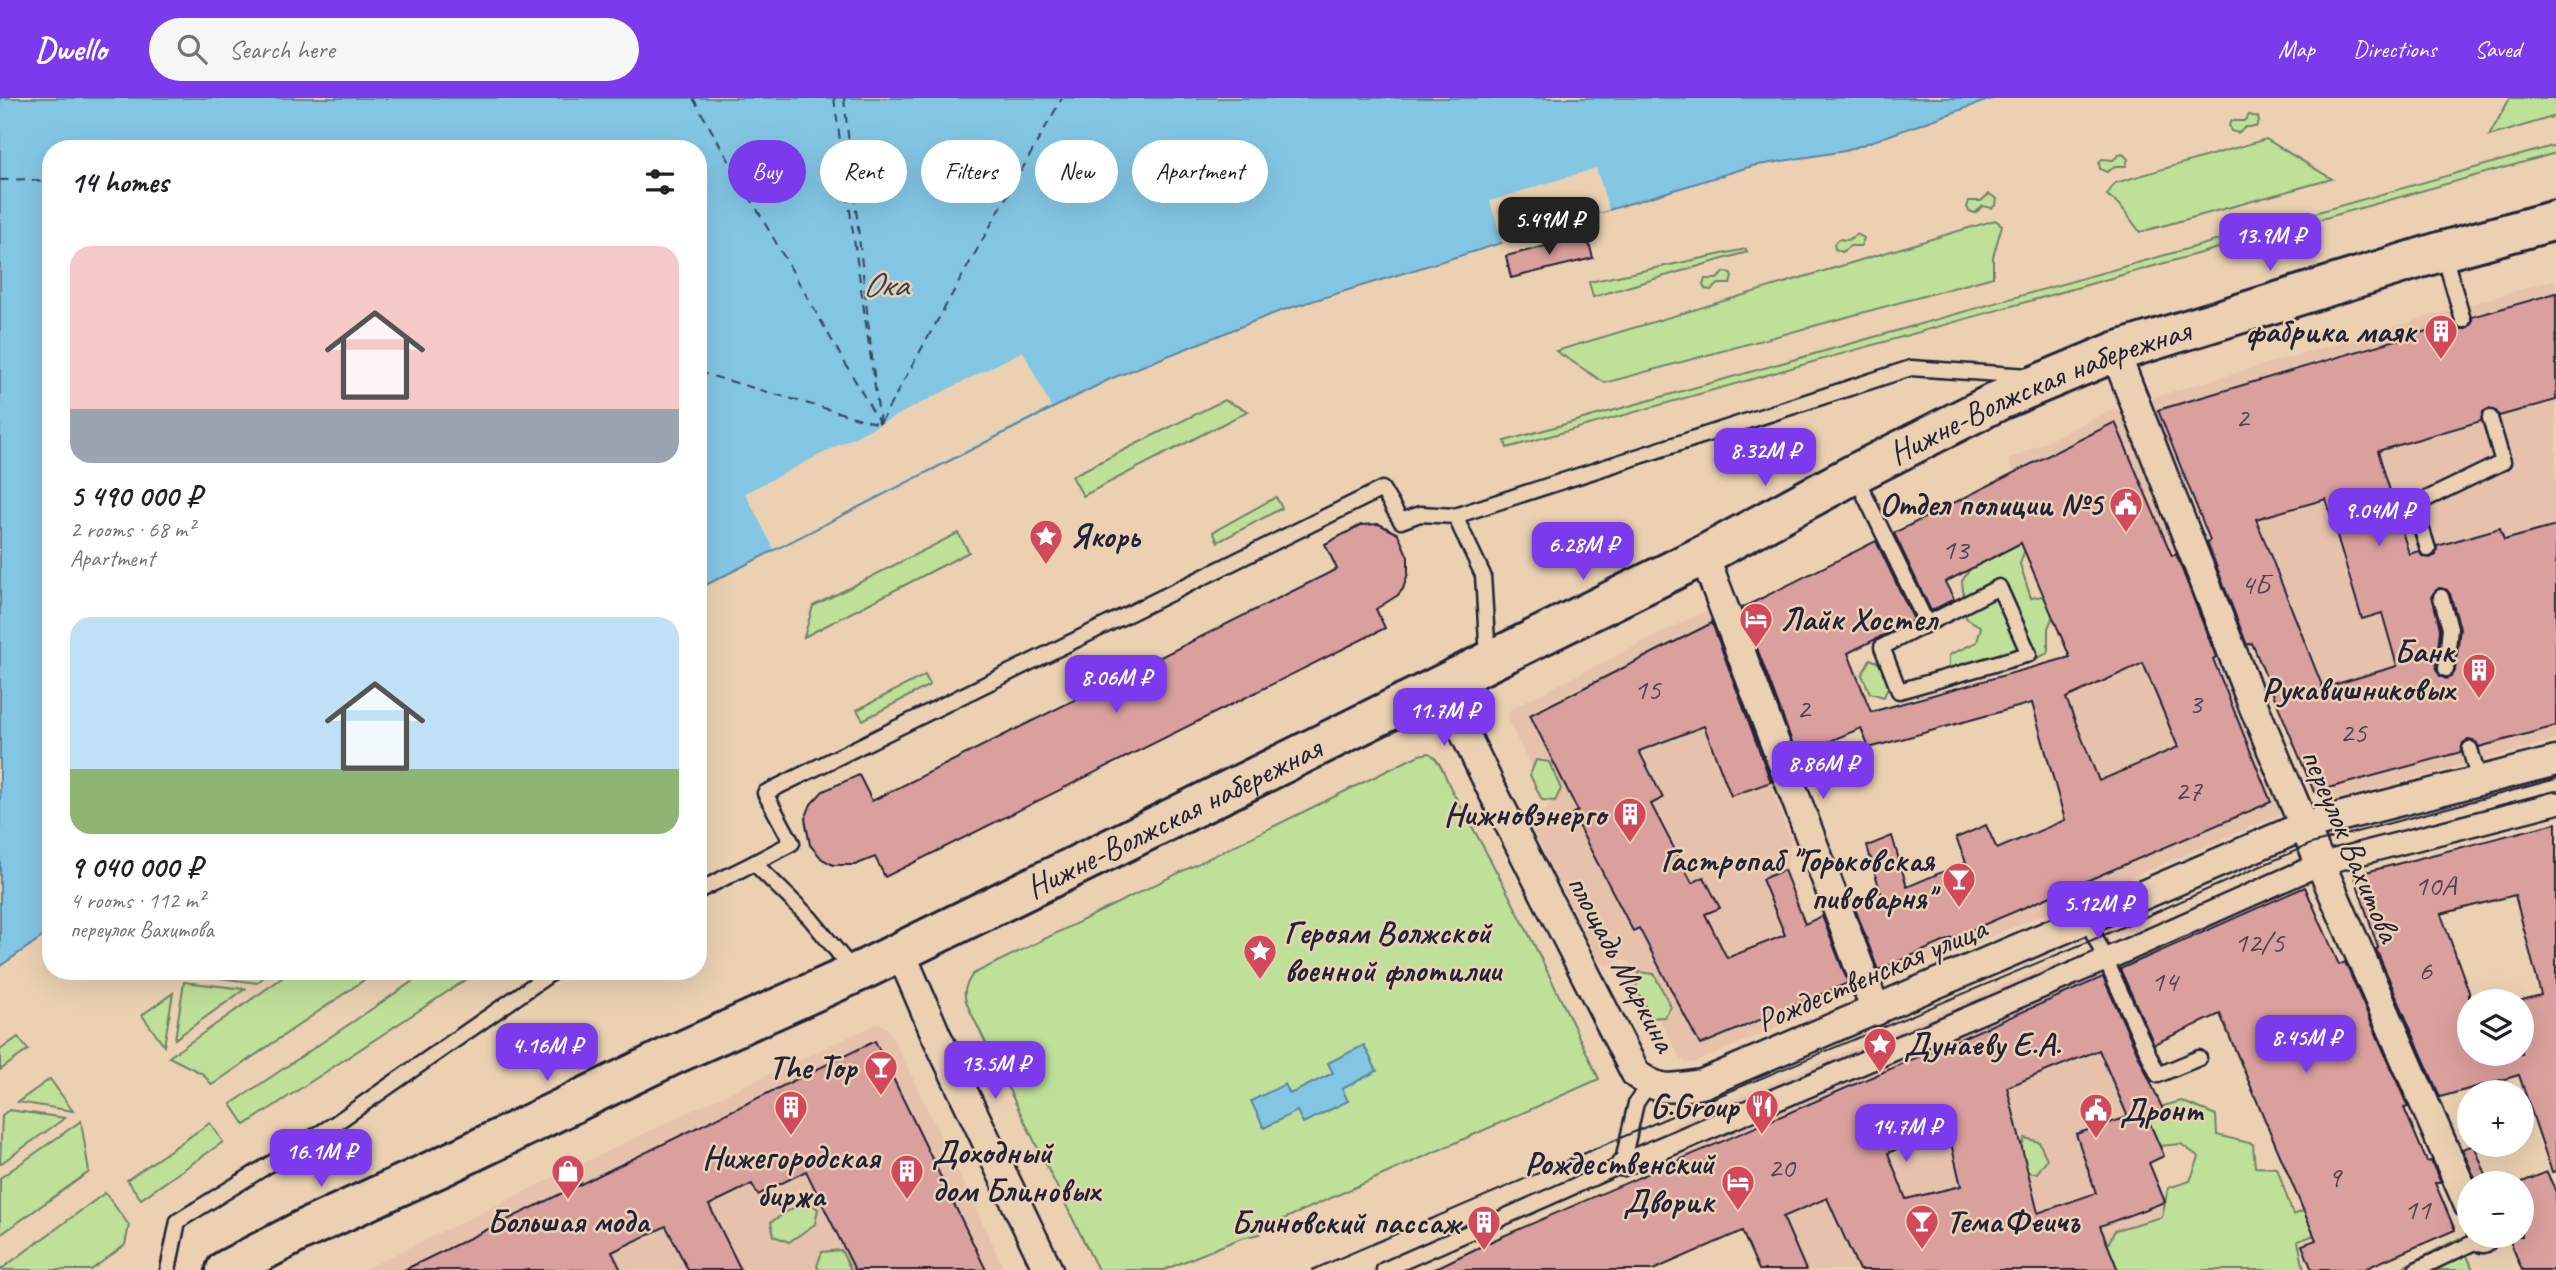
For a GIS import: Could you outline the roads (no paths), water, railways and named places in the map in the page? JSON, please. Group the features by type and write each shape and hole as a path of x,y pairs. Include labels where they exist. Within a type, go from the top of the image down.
{"main road":[{"name":"Нижне-Волжская набережная","path":"226,1270 301,1231 676,1054 856,974 1704,555 1854,474 2000,400 2115,352 2443,251 2556,220"}],"street":[{"name":"переулок Вахитова","path":"2115,352 2304,827 2457,1178"},
{"path":"1704,555 1876,1011"},
{"name":"площадь Маркина","path":"1442,686 1636,1074 1649,1084"},
{"name":"Рождественская улица","path":"1649,1084 1666,1089 1702,1084 2304,827 2556,761"},
{"path":"1622,1165 2107,959 2320,864 2556,803"},
{"path":"900,951 936,1035 1048,1270"}],"lane":[{"path":"2443,251 2463,320"},
{"path":"707,886 792,843 765,793 1382,489 1401,521 1420,514 1455,516 1911,368 2055,378"},
{"path":"2428,549 2414,505 2503,462 2490,418"},
{"path":"1854,474 1927,624"},
{"path":"1455,516 1483,575 1489,662"},
{"path":"1999,587 2029,654 1899,691 1882,647 1927,624 1999,587"},
{"path":"2441,597 2450,628 2446,669"},
{"path":"2470,749 2479,781"},
{"path":"754,863 810,918 856,974"},
{"path":"2087,919 2158,1075 2199,1058"},
{"path":"168,1270 178,1222 332,1125 541,980"},
{"path":"1384,1270 1622,1165 1636,1103 1649,1084"},
{"path":"2416,1270 2461,1248"}],"water":[{"name":"Ока","path":"0,98 1994,98 1845,151 1752,166 1280,311 1110,379 707,584 707,140 42,140 42,937 0,966"},
{"path":"1364,1045 1377,1071 1342,1089 1348,1101 1303,1123 1297,1111 1264,1128 1251,1101 1285,1084 1290,1094 1333,1073 1328,1063"}],"tram line":[{"path":"1312,1270 2097,938 2311,844 2556,779"}],"place":[{"name":"фабрика маяк","path":"2441,361"},
{"name":"Отдел полиции №5","path":"2126,534"},
{"name":"Якорь","path":"1046,566"},
{"name":"Лайк Хостел","path":"1756,649"},
{"name":"Банк Рукавишниковых","path":"2479,700"},
{"name":"Нижновэнерго","path":"1630,844"},
{"name":"Гастропаб \"Горьковская пивоварня\"","path":"1959,909"},
{"name":"Героям Волжской военной флотилии","path":"1260,981"},
{"name":"Дунаеву Е.А.","path":"1880,1074"},
{"name":"The Top","path":"881,1097"},
{"name":"G.Group","path":"1762,1136"},
{"name":"Нижегородская биржа","path":"791,1137"},
{"name":"Дронт","path":"2096,1140"},
{"name":"Большая мода","path":"568,1201"},
{"name":"Доходный дом Блиновых","path":"907,1201"},
{"name":"Рождественский Дворик","path":"1738,1212"},
{"name":"ТемаФеичъ","path":"1922,1251"},
{"name":"Блиновский пассаж","path":"1484,1252"}]}
